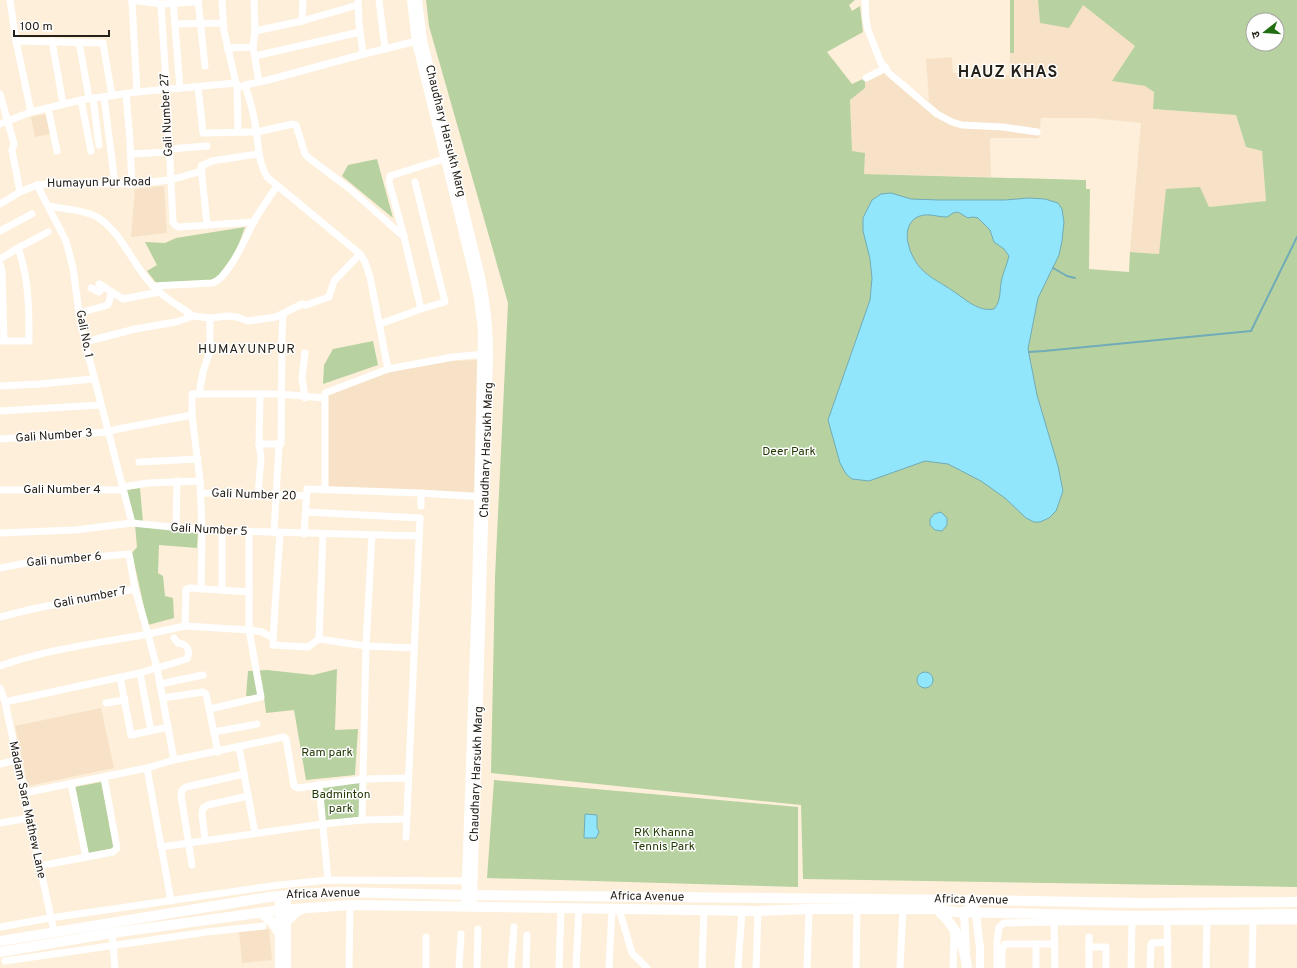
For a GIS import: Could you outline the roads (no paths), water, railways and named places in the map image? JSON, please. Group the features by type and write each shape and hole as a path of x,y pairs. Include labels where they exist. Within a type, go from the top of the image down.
{"main road":[{"name":"Africa Avenue","path":"0,941 283,896 338,892 469,895 1141,903 1297,902"},
{"name":"Africa Avenue","path":"4,958 112,933 283,909 350,905 758,911 809,909 937,909 964,912 1135,916 1297,914"},
{"path":"432,906 436,909 444,911 466,912 510,912 519,908"},
{"path":"287,921 297,911 304,908"},
{"path":"937,909 954,927 961,940 967,967"},
{"path":"261,913 272,922 280,934"}],"street":[{"path":"10,0 16,41 31,112"},
{"path":"137,92 132,0 161,4 198,1 205,66"},
{"path":"222,0 223,23 227,48 236,84 238,131"},
{"path":"254,0 255,32 253,47 259,82"},
{"path":"302,21 303,0"},
{"path":"379,0 385,50"},
{"name":"Chaudhary Harsukh Marg","path":"411,0 448,157 478,299 486,354 482,497 476,594 471,749 469,907"},
{"name":"Chaudhary Harsukh Marg","path":"418,0 420,41"},
{"path":"865,0 868,30 881,62 922,102 937,114 956,124 978,127 1003,127 1037,132"},
{"path":"173,2 180,88"},
{"path":"255,32 302,21 358,3 360,32 364,54"},
{"name":"Gali Number 27","path":"161,4 173,222 179,227 207,224"},
{"path":"175,24 223,23"},
{"path":"255,56 360,32"},
{"path":"16,41 103,43 112,96"},
{"path":"52,41 63,104"},
{"path":"0,124 31,112 91,98 180,88 236,84 239,87 420,41"},
{"path":"79,42 99,145"},
{"path":"227,48 253,47"},
{"path":"866,78 886,68"},
{"path":"246,85 253,110 257,132 258,154 263,171 277,186 360,254 365,262 370,277 388,370"},
{"path":"198,87 202,132 257,132 295,124 305,154 350,189 404,237"},
{"path":"0,94 14,144 12,150 20,192"},
{"path":"126,94 132,154 132,184"},
{"path":"104,96 115,184"},
{"path":"81,100 91,151"},
{"path":"48,108 57,150"},
{"path":"132,154 207,146"},
{"path":"254,222 207,224 201,166 212,161 258,154"},
{"path":"421,309 389,182 390,176 448,157"},
{"name":"Humayun Pur Road","path":"0,204 37,184 132,184 170,180 202,171"},
{"path":"380,324 445,302 415,182"},
{"name":"Gali No. 1","path":"37,184 66,241 73,268 79,313 93,378 132,523"},
{"path":"153,286 212,283 218,281 238,255 254,222 277,186"},
{"path":"49,206 91,214 101,220 110,228 153,286 193,316"},
{"path":"0,231 32,214"},
{"path":"0,259 48,232"},
{"path":"0,264 2,271 2,340 29,340 26,280 18,248"},
{"path":"85,342 135,329 176,322 193,316 210,318 227,316 237,317 248,321 276,317 302,304 306,305 329,297 334,281 360,254"},
{"path":"91,288 100,292 101,285 123,299 160,292"},
{"path":"79,313 108,305 112,292"},
{"path":"283,314 281,444 279,444 276,496 277,533 273,645 308,647 319,639 366,646 414,648"},
{"path":"198,394 210,351 210,318"},
{"path":"305,353 302,378 306,398"},
{"path":"325,490 324,395 327,392 388,370 453,357 486,354"},
{"path":"0,386 40,384 93,378"},
{"path":"201,589 202,530 200,481 192,415 192,394 282,394 306,398 324,398"},
{"path":"258,496 260,457 260,394"},
{"path":"0,411 100,405"},
{"name":"Gali Number 3","path":"0,439 107,432 192,415"},
{"path":"259,444 279,444"},
{"path":"139,462 198,458"},
{"path":"176,528 177,481"},
{"name":"Gali Number 4","path":"0,490 123,489 177,481 200,481"},
{"path":"304,534 307,489 421,493 482,497"},
{"path":"421,493 421,506"},
{"name":"Gali Number 20","path":"200,494 306,496"},
{"path":"306,512 420,518 406,837"},
{"name":"Gali Number 5","path":"0,533 75,530 132,523 222,531 419,536"},
{"path":"222,531 222,590"},
{"path":"210,709 261,697 249,630 249,532"},
{"path":"319,639 323,534"},
{"path":"362,820 366,646 372,535"},
{"name":"Gali number 6","path":"0,568 26,563 129,554 135,589"},
{"name":"Gali number 7","path":"0,617 32,609 135,589 160,684 174,760"},
{"path":"185,626 186,589 249,592"},
{"path":"0,666 19,659 74,647 185,626 249,630 262,632 273,638"},
{"path":"5,702 140,673 187,659 188,647 185,644 178,643 174,638"},
{"path":"140,673 151,731"},
{"path":"160,684 203,675"},
{"path":"120,677 131,735 168,727"},
{"name":"Madam Sara Mathew Lane","path":"0,688 5,702 54,932"},
{"path":"163,698 203,692 207,695 218,752"},
{"path":"106,703 124,700"},
{"path":"214,732 257,724"},
{"path":"24,794 284,737 286,739 294,786 300,788 364,778 408,778"},
{"path":"239,747 255,834"},
{"path":"0,764 17,760"},
{"path":"147,768 171,901"},
{"path":"192,865 187,843 181,795 182,790 186,787 244,774"},
{"path":"39,866 113,852 117,848 104,777"},
{"path":"71,783 86,857"},
{"path":"319,784 328,880"},
{"path":"206,840 202,814 204,808 208,805 248,796"},
{"path":"0,823 29,818"},
{"path":"161,847 323,824 362,820 406,820"},
{"path":"0,927 50,918 279,885 328,880 470,881"},
{"path":"279,968 283,896"},
{"path":"976,900 975,912 980,948 980,968"},
{"path":"967,967 964,912 976,900"},
{"path":"349,968 350,905"},
{"path":"559,968 561,908"},
{"path":"576,968 579,908"},
{"path":"283,909 287,921 287,968"},
{"path":"609,968 616,909"},
{"path":"616,909 632,953 647,968"},
{"path":"808,968 809,909"},
{"path":"856,909 856,968"},
{"path":"900,968 903,909"},
{"path":"702,968 704,910"},
{"path":"738,968 742,910"},
{"path":"756,968 758,911"},
{"path":"245,915 248,927"},
{"path":"997,968 997,942 999,927 1001,924 1054,922 1297,921"},
{"path":"1054,922 1055,968"},
{"path":"1131,968 1132,922"},
{"path":"1167,922 1168,968"},
{"path":"1206,968 1207,922"},
{"path":"1252,968 1253,922"},
{"path":"4,958 263,926"},
{"path":"510,968 514,927"},
{"path":"953,968 954,927"},
{"path":"477,968 478,929"},
{"path":"112,933 115,968"},
{"path":"459,968 461,934"},
{"path":"526,968 527,935"},
{"path":"1089,936 1089,968"},
{"path":"426,937 426,968"},
{"path":"1150,968 1150,945 1152,943 1168,942"},
{"path":"1002,968 1002,949 1005,944 1054,944"},
{"path":"1036,944 1036,968"},
{"path":"1089,947 1106,947 1106,968"}],"water":[{"path":"891,193 911,199 939,200 1045,199 1058,203 1062,209 1064,222 1059,255 1038,298 1028,349 1037,395 1058,466 1063,491 1056,511 1049,518 1040,522 1034,522 1026,518 1005,498 981,481 948,464 925,461 869,481 852,479 846,474 840,463 828,420 870,300 872,278 870,259 863,231 863,218 872,200 881,194","holes":["958,212 968,218 978,218 990,230 994,242 1004,249 1009,256 1001,282 997,306 994,309 983,309 977,307 928,275 918,265 909,247 907,237 908,229 915,218 923,215 947,217"]},
{"path":"941,512 947,518 947,525 942,531 935,530 930,525 930,519 934,514"},
{"path":"925,672 932,677 933,680 928,687 925,688 918,683 917,680 922,673"},
{"path":"585,814 597,815 597,828 599,832 596,838 584,838"}],"waterway":[{"path":"1029,352 1251,331 1297,237"},
{"path":"1053,268 1067,276 1075,278"}],"district":[{"name":"HAUZ KHAS","path":"1008,73"},
{"name":"HUMAYUNPUR","path":"247,350"}],"park label":[{"name":"Deer Park","path":"789,452"},
{"name":"Ram park","path":"327,753"},
{"name":"Badminton park","path":"341,802"},
{"name":"RK Khanna Tennis Park","path":"664,840"}]}
